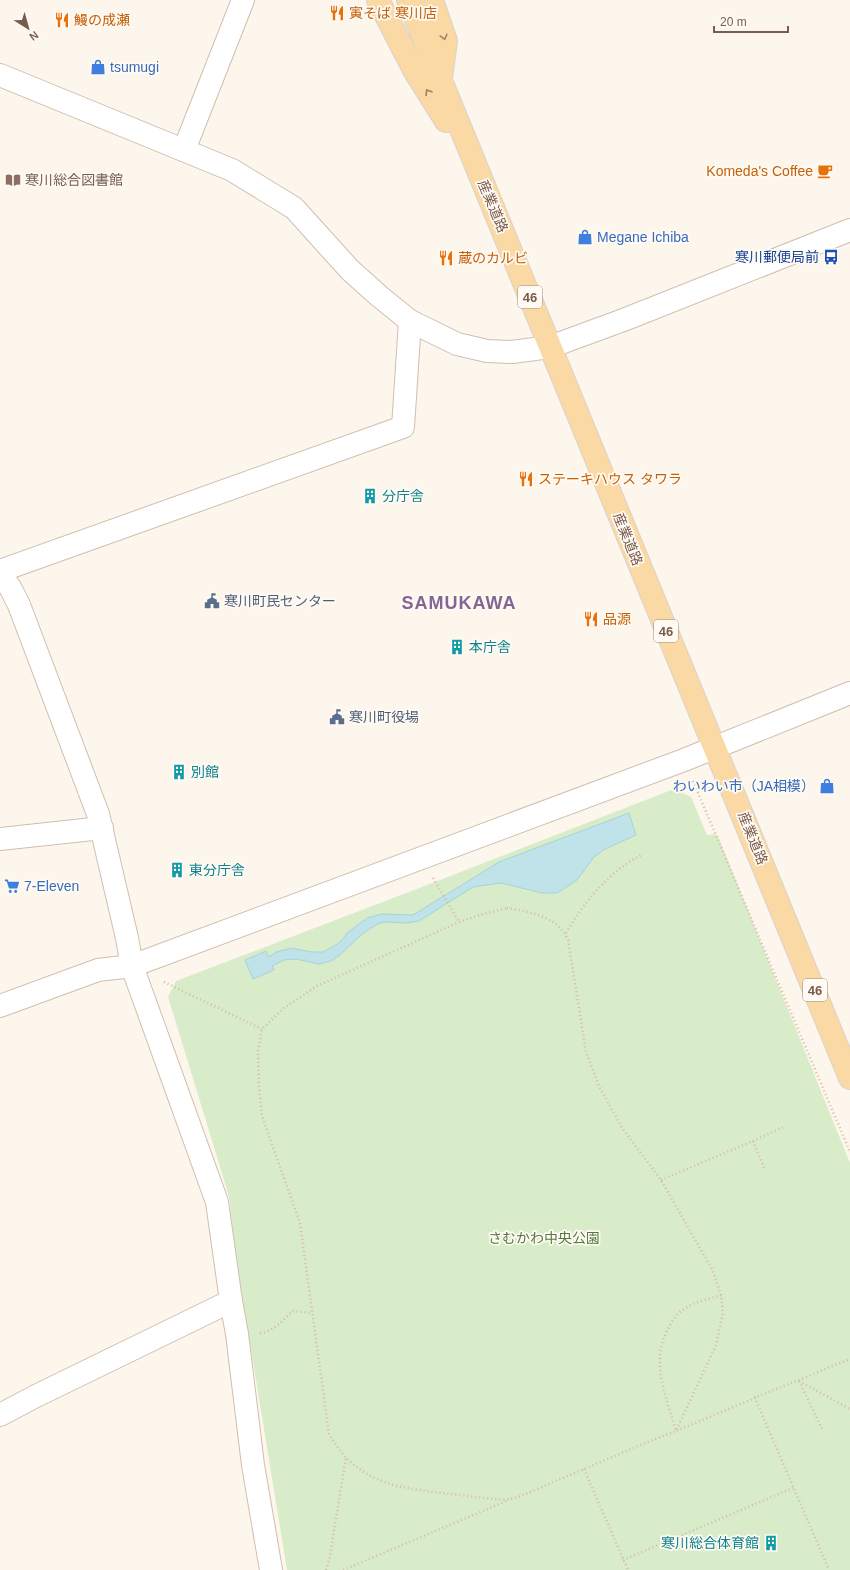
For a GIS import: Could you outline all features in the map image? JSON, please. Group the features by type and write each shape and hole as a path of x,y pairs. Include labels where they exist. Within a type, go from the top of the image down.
{"main road":[{"path":"378,0 414,70 478,172"},
{"name":"産業道路","path":"408,0 850,1078"},
{"path":"432,0 446,41 441,81"}],"street":[{"path":"184,150 243,0"},
{"path":"0,75 232,170 294,208 350,270 378,296 410,321 457,344 487,351 512,352 550,347 626,319 850,230"},
{"path":"271,1570 253,1465 237,1334 217,1202 132,966 127,938 98,814 19,605 0,572 403,427 410,321"},
{"path":"0,1006 98,970 132,966 424,858 715,747 850,693"},
{"path":"0,839 102,828"},
{"path":"0,1415 231,1301"}],"path":[{"path":"691,773 850,1152"},
{"path":"565,934 582,906 607,880 626,863 643,854"},
{"path":"424,858 435,882 459,922"},
{"path":"509,1500 425,1492 401,1487 381,1481 363,1472 337,1449 329,1434 300,1223 262,1116 259,1086 258,1051 262,1029 284,1008 317,986 459,922 507,908 534,913 560,926 568,940 586,1052 598,1086 619,1123 661,1180 712,1269 720,1295 723,1313 716,1345 676,1431"},
{"path":"164,982 262,1029"},
{"path":"661,1180 786,1126"},
{"path":"753,1141 764,1168"},
{"path":"676,1431 662,1382 659,1362 660,1350 672,1320 683,1309 720,1295"},
{"path":"237,1334 262,1333 269,1331 293,1311 312,1313"},
{"path":"343,1570 850,1359"},
{"path":"798,1381 850,1409"},
{"path":"798,1381 823,1431"},
{"path":"755,1398 830,1570"},
{"path":"326,1570 329,1561 346,1458"},
{"path":"584,1469 628,1570"},
{"path":"623,1560 793,1488"}],"green space":[{"name":"さむかわ中央公園","path":"674,789 691,797 707,835 714,834 718,836 850,1163 850,1570 287,1570 236,1257 229,1196 168,997 176,981"}],"water":[{"path":"629,813 636,835 605,849 594,857 577,880 557,893 542,893 501,883 473,887 419,921 407,923 384,922 378,924 362,934 340,955 331,961 319,964 296,959 284,960 272,966 274,970 253,979 245,960 266,951 269,957 276,952 292,948 311,952 323,952 336,945 347,933 367,918 382,914 413,915 499,862"}],"place":[{"name":"寅そば 寒川店","path":"337,13"},
{"name":"鰻の成瀬","path":"62,20"},
{"name":"tsumugi","path":"98,67"},
{"name":"Komeda's Coffee","path":"825,171"},
{"name":"寒川総合図書館","path":"13,180"},
{"name":"Megane Ichiba","path":"585,237"},
{"name":"寒川郵便局前","path":"831,257"},
{"name":"蔵のカルビ","path":"446,258"},
{"name":"ステーキハウス タワラ","path":"526,479"},
{"name":"分庁舎","path":"370,496"},
{"name":"寒川町民センター","path":"212,601"},
{"name":"品源","path":"591,619"},
{"name":"本庁舎","path":"457,647"},
{"name":"寒川町役場","path":"337,717"},
{"name":"別館","path":"179,772"},
{"name":"わいわい市（JA相模）","path":"827,786"},
{"name":"東分庁舎","path":"177,870"},
{"name":"7-Eleven","path":"12,886"},
{"name":"寒川総合体育館","path":"771,1543"}],"district":[{"name":"SAMUKAWA","path":"459,603"}]}
